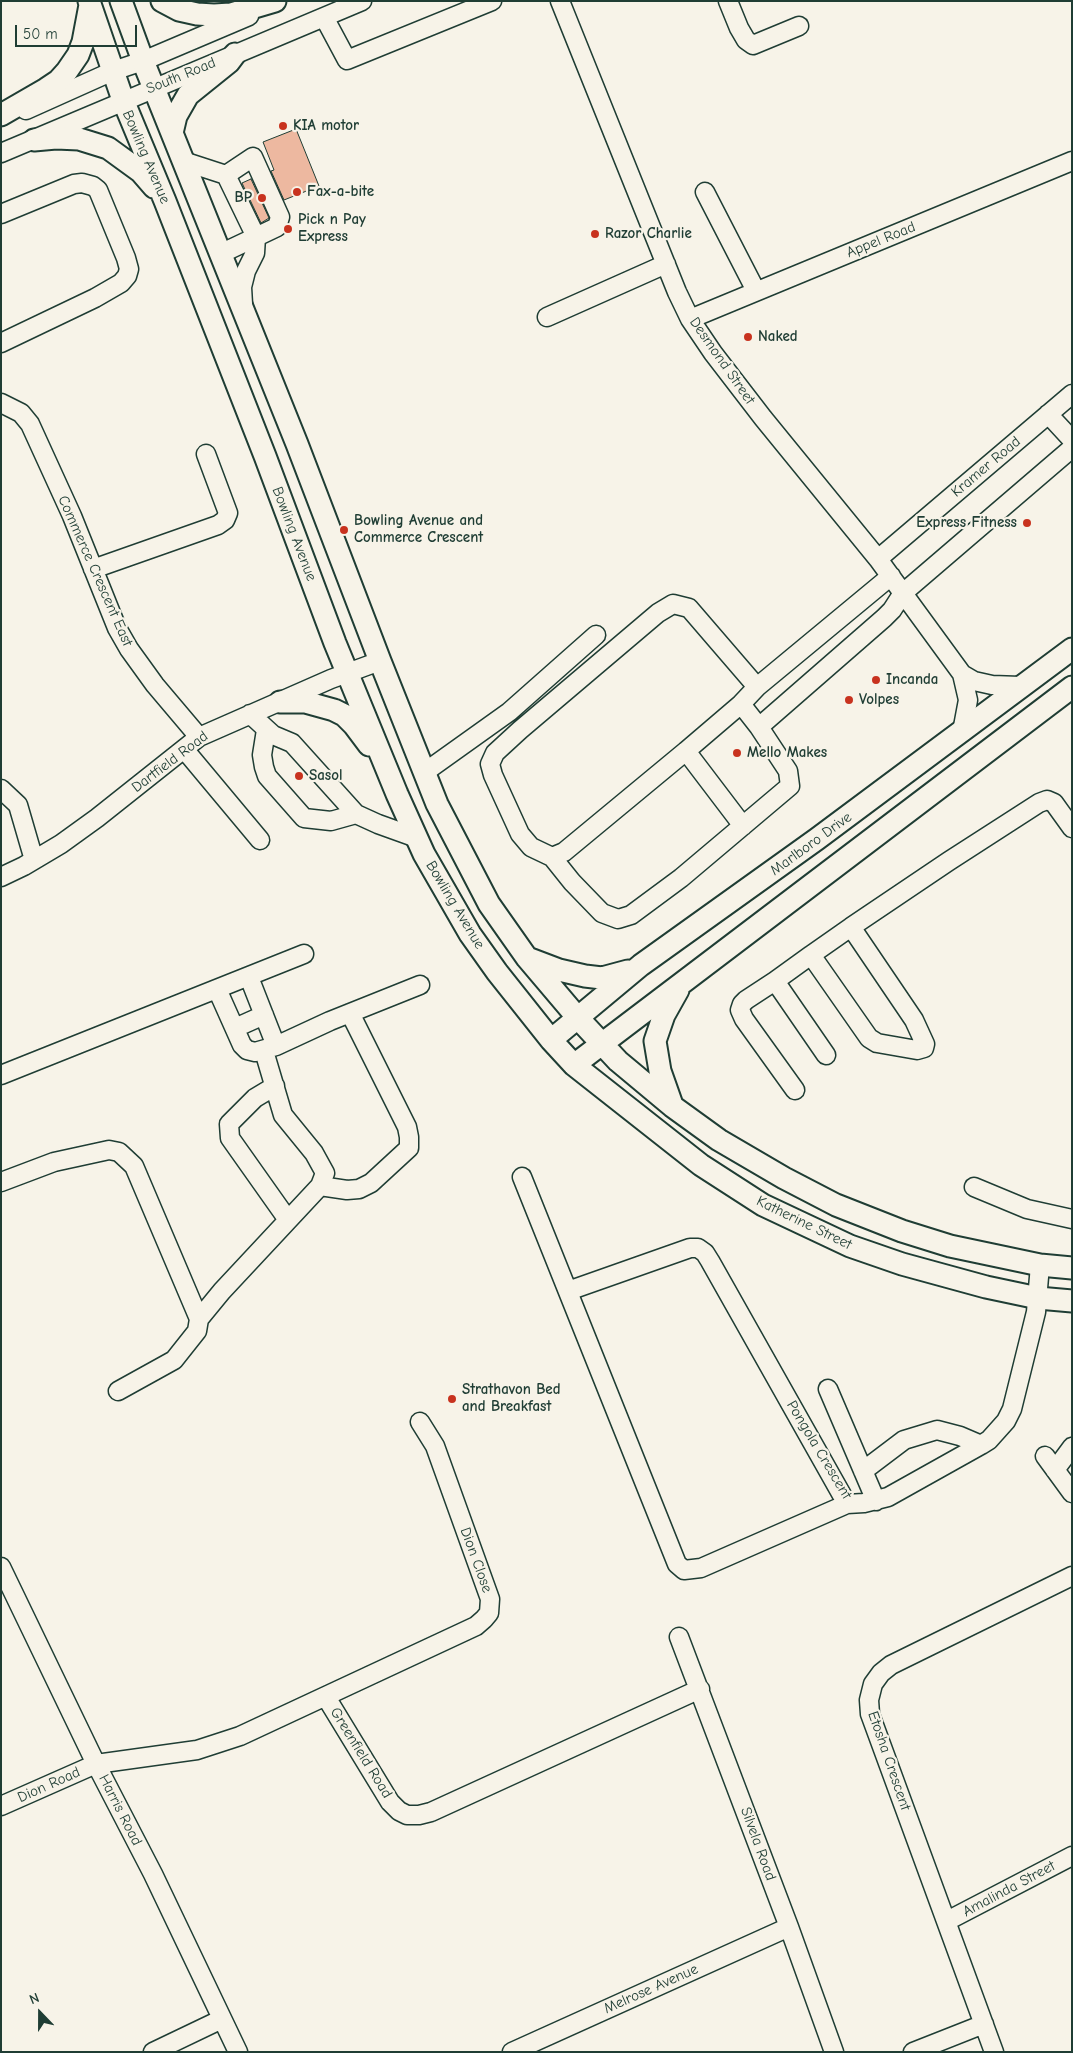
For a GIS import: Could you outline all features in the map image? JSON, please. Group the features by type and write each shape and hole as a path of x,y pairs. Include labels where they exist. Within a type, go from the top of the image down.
{"main road":[{"name":"Bowling Avenue","path":"121,1 143,61 297,444 437,804 489,904 527,958 602,1044"},
{"path":"162,1 179,10 214,15 231,14 275,1"},
{"name":"Bowling Avenue","path":"89,3 123,100 165,201 347,673 424,854 470,934 551,1040 574,1065"},
{"path":"1,115 46,89 58,81 67,71 83,42 89,3"},
{"path":"172,133 176,116 188,95 235,54"},
{"path":"34,140 78,139 108,148 141,172 165,201"},
{"path":"220,254 210,266 210,292 227,338 243,402"},
{"name":"Marlboro Drive","path":"551,1040 641,965 818,840 1020,686 1072,649"},
{"path":"574,1065 1072,687"},
{"path":"280,702 305,702 324,706 344,715 385,765"},
{"path":"527,958 559,970 602,978 641,965"},
{"path":"672,1106 660,1071 655,1042 664,1015 682,984"},
{"name":"Katherine Street","path":"602,1044 672,1106 719,1140 784,1178 836,1205 902,1231 950,1246 1040,1265 1072,1268"},
{"name":"Katherine Street","path":"574,1065 701,1165 763,1204 850,1246 902,1264 986,1287 1038,1298 1072,1301"}],"street":[{"name":"South Road","path":"1,121 284,1"},
{"name":"South Road","path":"1,153 123,100 362,1"},
{"path":"324,17 347,60 492,1"},
{"name":"Desmond Street","path":"560,1 690,319 763,418 878,559 962,674 968,700 962,732"},
{"path":"728,1 738,28 746,40 753,45 798,26"},
{"path":"220,254 278,227 280,217 253,157 226,175"},
{"path":"183,161 226,175 256,237 255,253 246,271 242,287 244,314"},
{"name":"Appel Road","path":"690,319 1072,161"},
{"path":"1,214 74,184 82,183 93,186 98,190 129,269 127,276 121,283 95,298 1,342"},
{"path":"705,192 756,291"},
{"path":"547,317 666,264"},
{"name":"Kramer Road","path":"878,559 1072,394"},
{"name":"Commerce Crescent East","path":"1,403 21,413 30,424 117,628 129,649 199,737"},
{"path":"1048,414 1072,440"},
{"path":"760,727 884,618 892,610 903,592 1072,448"},
{"path":"93,570 218,525 225,520 228,513 206,454"},
{"path":"552,856 564,852 686,751 741,704 757,687 890,576"},
{"path":"741,704 760,727 788,771 790,786 681,878 624,919 612,918 602,913 567,876 552,856 531,846 520,834 493,775 490,764 495,753 525,735 581,688 658,613 672,604 688,608 757,687"},
{"path":"425,772 509,712 596,635"},
{"name":"Dartfield Road","path":"1,877 34,860 97,818 199,737 347,673 380,661"},
{"path":"962,674 982,683 1020,686"},
{"path":"250,714 272,735 292,743 356,814 417,838"},
{"path":"266,730 262,755 267,776 304,818 331,821 356,814"},
{"path":"184,749 260,840"},
{"path":"686,751 743,826"},
{"path":"1,789 18,805 34,860"},
{"path":"795,1090 744,1019 740,1010 746,1000 851,927 1039,803 1047,800 1054,803 1072,828"},
{"path":"811,955 869,1038 877,1043 917,1050 924,1048 925,1044 914,1020 851,927"},
{"path":"1,1075 304,954"},
{"path":"118,1391 174,1360 196,1330 199,1320 243,1268 320,1186 325,1173 320,1163 283,1115 275,1086 264,1015 249,977"},
{"path":"775,981 826,1054"},
{"path":"217,989 242,1045 247,1050 255,1052 270,1048 420,985"},
{"path":"320,1186 359,1190 371,1183 409,1148 407,1127 350,1013"},
{"path":"235,1028 264,1015"},
{"path":"275,1086 255,1098 229,1124 230,1138 288,1220"},
{"path":"1,1182 54,1162 109,1150 119,1152 134,1166 199,1320"},
{"path":"522,1177 677,1564 684,1570 701,1568 847,1504"},
{"path":"974,1187 1028,1209 1072,1219"},
{"name":"Pongola Crescent","path":"568,1290 690,1248 698,1248 710,1261 847,1504 876,1501 888,1497 981,1445 1000,1430 1012,1409 1036,1312 1040,1265"},
{"path":"828,1390 876,1501"},
{"name":"Dion Close","path":"326,1697 476,1626 489,1613 490,1599 435,1446 420,1422"},
{"path":"863,1471 904,1440 937,1430 960,1436 981,1445"},
{"path":"1072,1447 1050,1463 1072,1493"},
{"name":"Harris Road","path":"1,1567 96,1764 153,1874 238,2052"},
{"name":"Etosha Crescent","path":"994,2052 870,1714 869,1700 873,1684 881,1672 1072,1576"},
{"name":"Silvela Road","path":"679,1637 789,1927 834,2052"},
{"name":"Greenfield Road","path":"96,1764 197,1750 240,1736 326,1697 390,1802 399,1811 407,1815 419,1815 440,1808 700,1689"},
{"name":"Dion Road","path":"1,1806 96,1764"},
{"name":"Amalinda Street","path":"947,1921 1072,1856"},
{"name":"Melrose Avenue","path":"512,2052 789,1927"},
{"path":"153,2052 222,2019"},
{"path":"913,2052 984,2024"}],"building":[{"path":"296,129 319,186 284,200 271,171 274,170 263,142"},
{"path":"251,179 269,218 261,223 242,183"}],"place":[{"name":"KIA motor","path":"283,126"},
{"name":"Fax-a-bite","path":"297,192"},
{"name":"BP","path":"262,198"},
{"name":"Pick n Pay Express","path":"288,229"},
{"name":"Razor Charlie","path":"595,234"},
{"name":"Naked","path":"748,337"},
{"name":"Express Fitness","path":"1027,523"},
{"name":"Bowling Avenue and Commerce Crescent","path":"344,530"},
{"name":"Incanda","path":"876,680"},
{"name":"Volpes","path":"849,700"},
{"name":"Mello Makes","path":"737,753"},
{"name":"Sasol","path":"299,776"},
{"name":"Strathavon Bed and Breakfast","path":"452,1399"}]}
